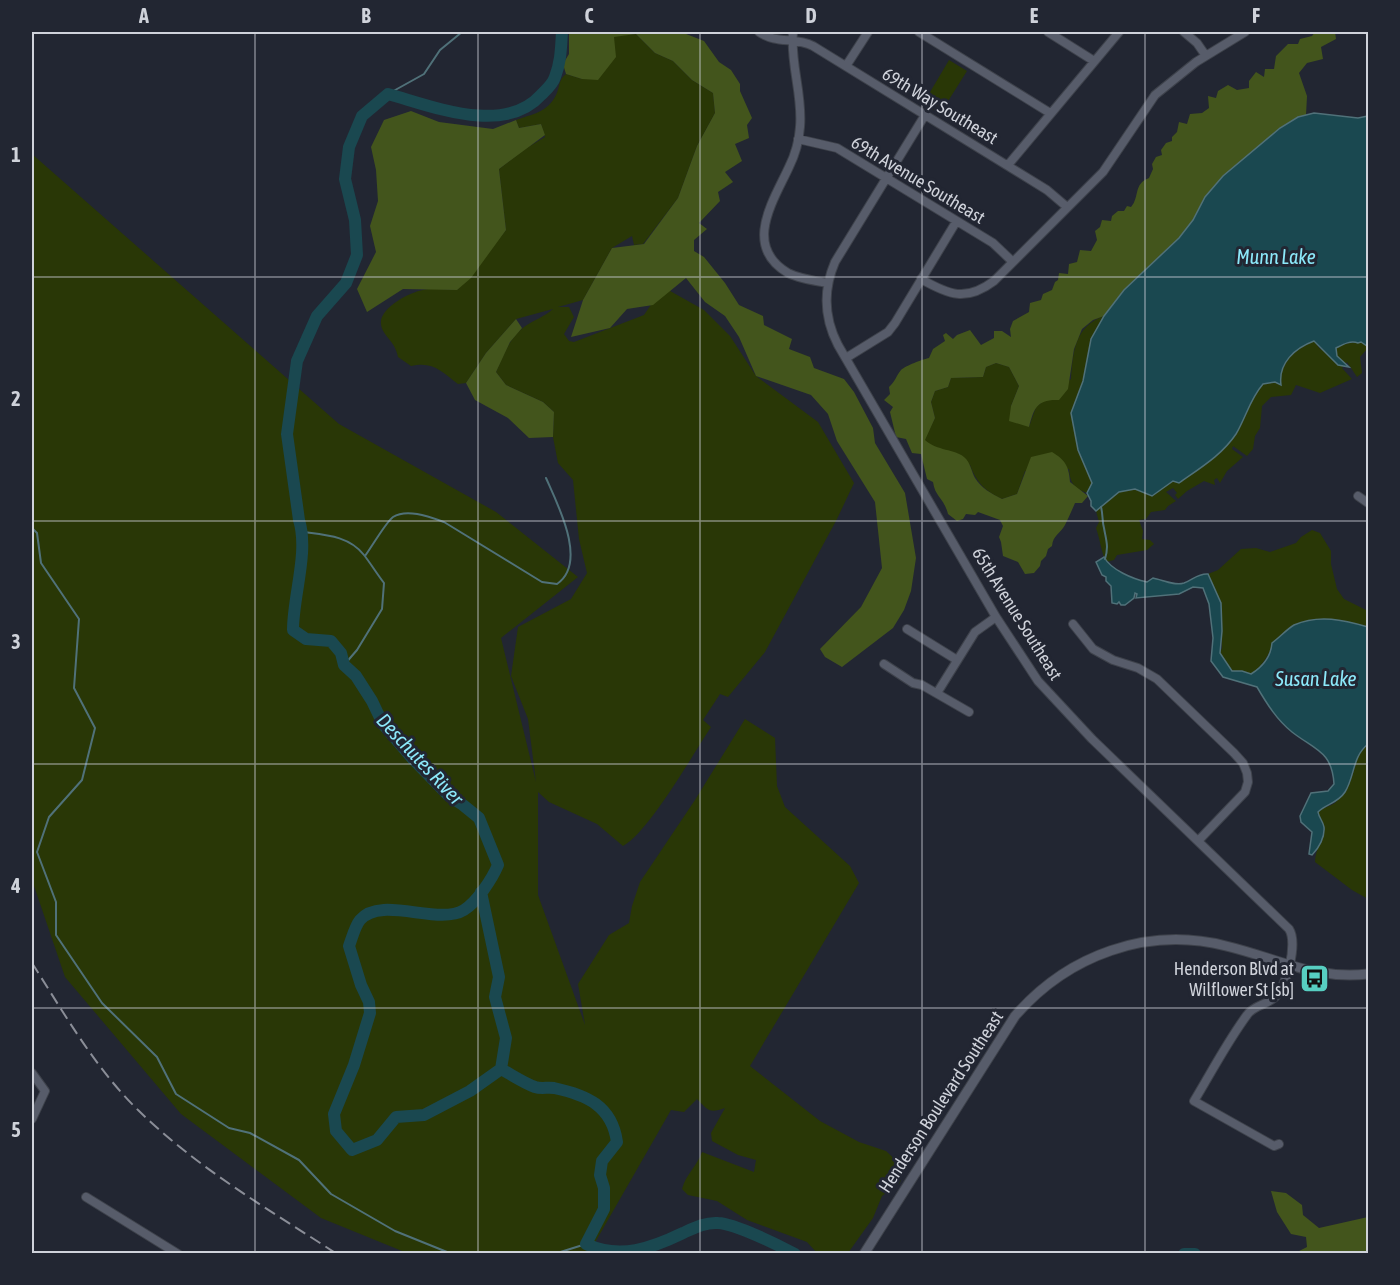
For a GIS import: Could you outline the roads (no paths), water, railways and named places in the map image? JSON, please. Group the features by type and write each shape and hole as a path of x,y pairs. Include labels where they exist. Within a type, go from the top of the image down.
{"street":[{"name":"69th Way Southeast","path":"759,32 773,39 807,43 1008,165 1047,190 1068,207"},
{"path":"793,32 792,56 800,114 798,139 792,160 767,214 764,230 766,245 773,259 788,273 828,283 840,252 925,115"},
{"path":"846,66 868,32"},
{"path":"919,32 1050,113"},
{"path":"1048,32 1094,61"},
{"path":"1008,165 1119,32"},
{"path":"1184,32 1192,37 1206,56"},
{"path":"921,279 945,292 966,294 985,288 1103,172 1155,95 1166,84 1245,32"},
{"name":"69th Avenue Southeast","path":"798,139 837,148 993,243 1013,262"},
{"path":"846,358 888,332 956,222"},
{"name":"65th Avenue Southeast","path":"828,283 827,307 830,327 846,358 1025,663 1050,695 1092,739 1293,935 1289,966 1280,992 1270,1001 1249,1012 1194,1101 1274,1146 1279,1144"},
{"path":"1358,496 1368,503"},
{"path":"937,693 975,632 996,617"},
{"path":"1073,624 1093,650 1113,660 1138,668 1157,679 1234,753 1246,768 1248,782 1245,792 1198,841"},
{"path":"907,629 957,660"},
{"path":"884,664 913,683 922,685 969,712"},
{"name":"Henderson Boulevard Southeast","path":"864,1254 997,1042 1025,1004 1060,975 1085,961 1112,950 1139,943 1194,940 1324,974 1368,974"},
{"path":"32,1073 45,1091 32,1119"},
{"path":"86,1197 178,1254"}],"water":[{"name":"Munn Lake","path":"1314,113 1358,118 1368,116 1368,345 1352,342 1336,348 1337,356 1349,367 1338,365 1314,341 1300,348 1285,363 1281,385 1275,382 1263,384 1236,434 1210,461 1179,483 1173,481 1152,496 1135,489 1119,492 1096,511 1091,506 1087,493 1092,483 1078,450 1071,413 1083,381 1091,339 1104,316 1124,290 1179,238 1193,220 1205,197 1223,176 1280,128 1298,117"},
{"name":"Susan Lake","path":"1104,557 1117,570 1147,582 1153,578 1180,584 1208,574 1221,603 1220,653 1232,671 1251,674 1265,661 1272,643 1291,627 1303,622 1331,619 1368,627 1368,744 1356,761 1345,792 1339,799 1318,812 1324,835 1312,855 1309,854 1312,832 1301,822 1300,816 1311,793 1328,791 1334,784 1333,773 1326,758 1282,722 1257,687 1223,677 1211,661 1213,638 1209,604 1203,588 1193,587 1179,594 1136,598 1135,593 1134,598 1125,605 1119,602 1112,603 1111,586 1106,581 1106,577 1102,575 1096,562"}],"waterway":[{"path":"388,94 424,74 440,50 462,32"},
{"name":"Deschutes River","path":"562,32 560,60 554,80 526,107 508,114 488,116 446,110 388,94 362,116 349,147 345,179 355,220 357,255 346,283 317,316 297,361 287,434 302,533 293,630 306,639 331,641 341,653 344,665 356,676 372,701 383,724 449,796 479,818 498,865 484,890 464,910 440,915 381,910 369,913 358,923 349,946 361,985 369,1002 370,1013 354,1065 334,1114 336,1131 352,1150 377,1140 396,1117 424,1115 470,1091 501,1069 535,1087 554,1088 577,1094 596,1104 610,1119 617,1142 602,1161 600,1175 604,1188 604,1209 586,1244 611,1251 636,1250 709,1223 718,1223 746,1231 795,1254"},
{"path":"365,556 393,517 405,513 418,514 444,522 542,582 557,584 566,575 570,562 570,548 563,518 546,478"},
{"path":"1101,507 1107,543 1105,559"},
{"path":"32,528 37,533 41,563 79,619 74,688 95,728 82,780 49,817 37,852 56,902 56,935 102,1003 157,1057 176,1094 229,1128 250,1133 299,1160 331,1194 395,1231 452,1254"},
{"path":"303,532 320,534 351,544 364,555 384,583 382,609 357,650 344,665"},
{"name":"Deschutes River","path":"481,892 499,977 495,997 506,1038 501,1069"},
{"path":"554,1254 586,1244"},
{"name":"Deschutes River","path":"1184,1254 1195,1254"}],"railway":[{"path":"32,963 94,1058 122,1094 138,1110 184,1151 259,1204 337,1254"}],"place":[{"name":"Henderson Blvd at Wilflower St [sb]","path":"1315,979"}]}
